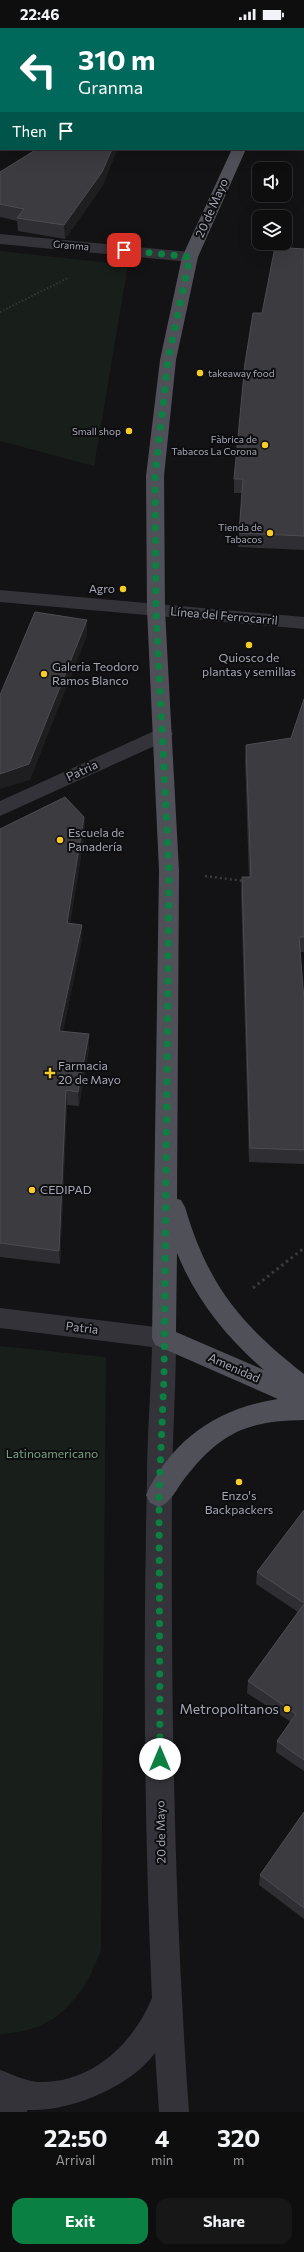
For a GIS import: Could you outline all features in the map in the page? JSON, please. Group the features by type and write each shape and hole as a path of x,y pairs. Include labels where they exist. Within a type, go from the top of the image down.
{"main road":[{"name":"20 de Mayo","path":"164,1338 169,871 156,610 155,476 168,360 190,257 238,150"},
{"path":"166,1180 177,1225 184,1243 201,1279 221,1313 247,1342 304,1388"},
{"name":"Amenidad","path":"164,1338 304,1399"},
{"path":"159,1495 176,1468 190,1451 205,1437 220,1427 240,1418 267,1411 285,1408 304,1409"}],"street":[{"name":"Granma","path":"0,239 190,257"},
{"name":"Línea del Ferrocarril","path":"2,600 156,610 304,623"},
{"name":"Patria","path":"0,809 163,734"},
{"name":"Patria","path":"0,1318 164,1338"},
{"name":"20 de Mayo","path":"164,1338 164,1377 159,1495 161,1821 166,2002 174,2112"},
{"path":"0,2085 37,2097 64,2094 93,2085 133,2057 150,2035 166,2002"},
{"path":"0,2102 12,2112"}],"path":[{"path":"0,312 69,278"},
{"path":"169,871 252,882"},
{"path":"221,1313 304,1248"}],"green space":[{"path":"0,251 128,265 94,466 0,441"},
{"name":"Latinoamericano","path":"0,1346 106,1357 101,1950 94,1968 85,1984 64,2010 52,2020 37,2027 20,2032 0,2034"}],"building":[{"path":"35,150 112,150 102,172 64,225 17,218 24,209 0,204 0,172"},
{"path":"292,248 304,249 304,536 239,533 243,479 234,479 245,363 253,313 262,313 274,250 292,250"},
{"name":"Galeria Teodoro Ramos Blanco","path":"35,612 87,620 29,764 0,774 0,695"},
{"path":"304,699 304,937 299,937 304,1000 304,1150 250,1148 242,877 251,877 246,745 291,738"},
{"path":"65,797 84,817 67,923 82,925 59,1031 89,1034 78,1092 66,1090 59,1251 0,1243 0,829"},
{"path":"304,1510 304,1603 257,1572"},
{"name":"Metropolitanos","path":"304,1604 304,1760 277,1741 296,1714 248,1681"},
{"path":"304,1812 304,1908 260,1875"}],"place":[{"name":"takeaway food","path":"200,373"},
{"name":"Small shop","path":"129,431"},
{"name":"Fàbrica de Tabacos La Corona","path":"265,445"},
{"name":"Tienda de Tabacos","path":"270,533"},
{"name":"Agro","path":"123,589"},
{"name":"Quiosco de plantas y semillas","path":"249,645"},
{"name":"Galeria Teodoro Ramos Blanco","path":"44,674"},
{"name":"Escuela de Panadería","path":"60,840"},
{"name":"Farmacia 20 de Mayo","path":"50,1073"},
{"name":"CEDIPAD","path":"32,1190"},
{"name":"Enzo's Backpackers","path":"239,1482"},
{"name":"Metropolitanos","path":"287,1709"}],"route":[{"path":"124,250 190,257 168,360 155,476 156,610 169,871 164,1377 159,1495 160,1759"}]}
